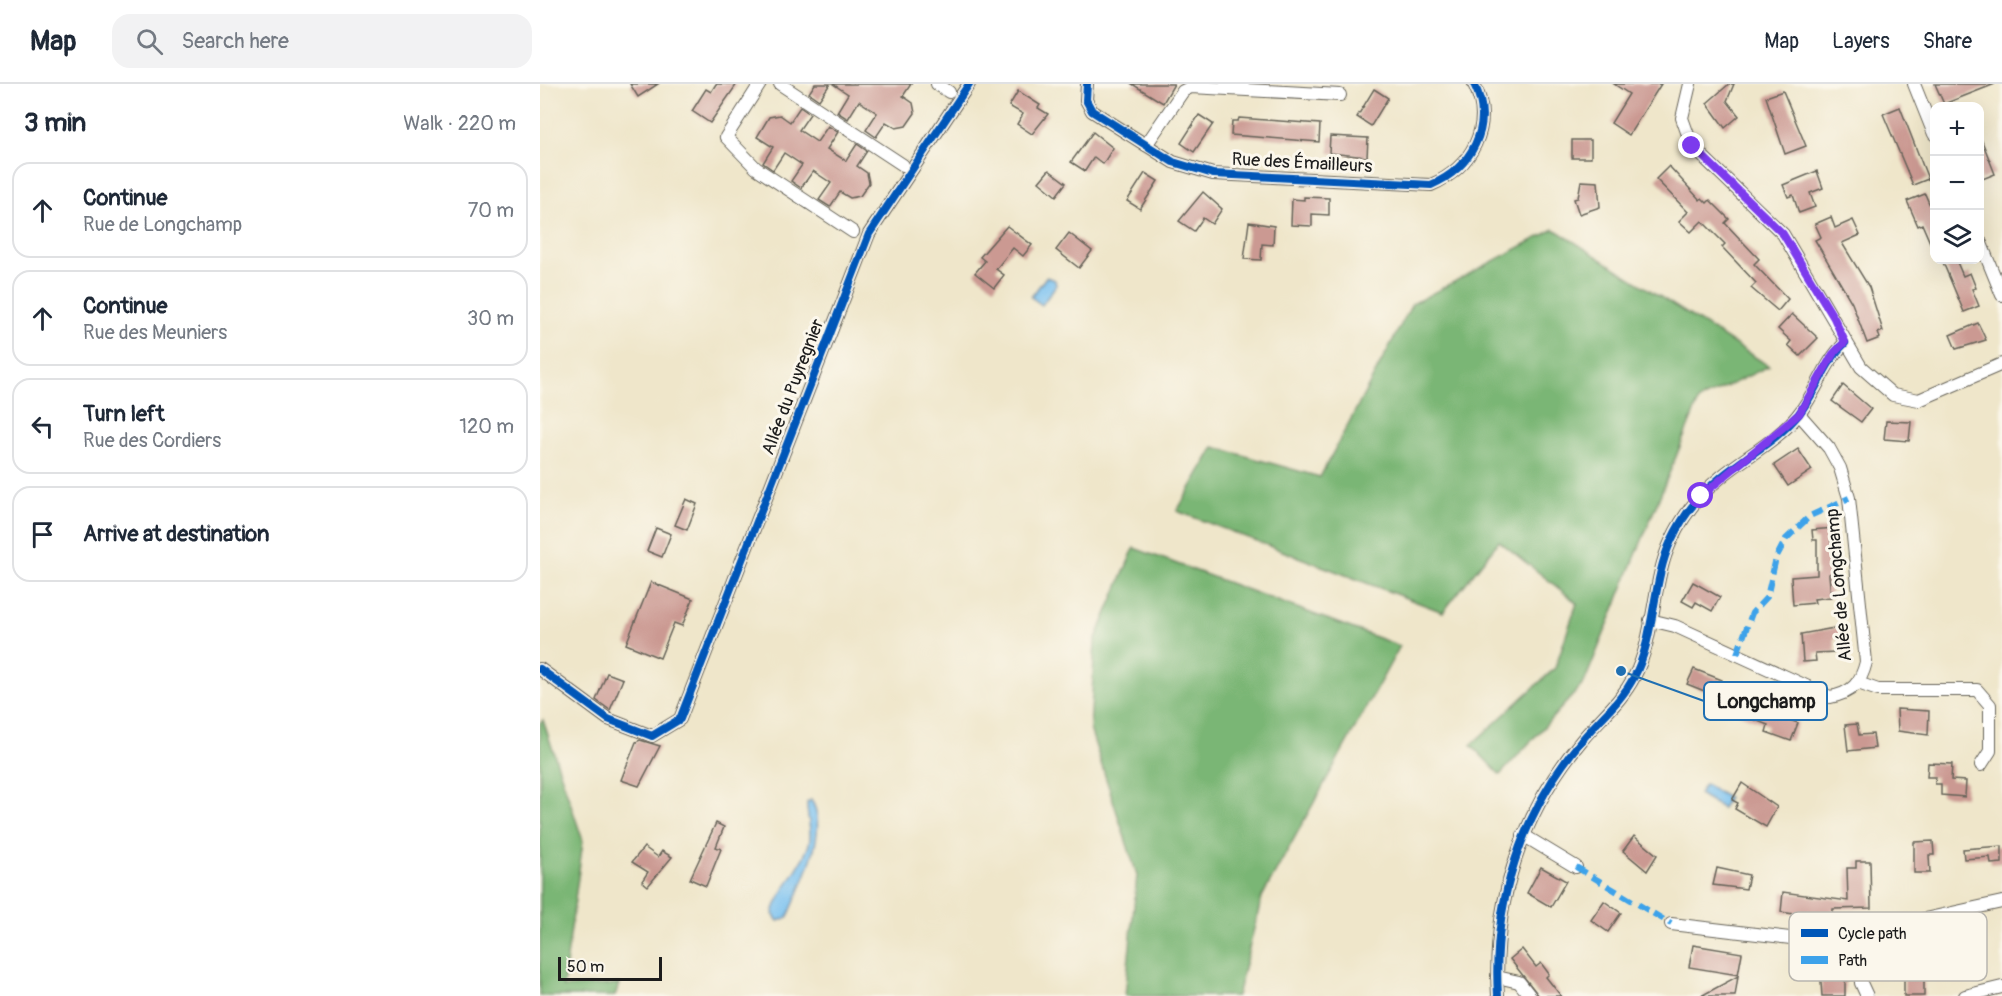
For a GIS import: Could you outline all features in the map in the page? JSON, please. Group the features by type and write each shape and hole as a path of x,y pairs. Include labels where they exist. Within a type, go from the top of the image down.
{"street":[{"path":"760,84 726,137 756,168 853,232"},
{"path":"780,84 903,165"},
{"path":"937,84 949,92"},
{"name":"Allée du Puyregnier","path":"540,669 608,719 651,736 680,719 869,234 969,84"},
{"name":"Rue des Émailleurs","path":"1087,84 1086,99 1092,111 1173,162 1213,174 1431,185 1451,176 1468,159 1482,124 1480,96 1474,84"},
{"path":"1690,84 1682,118 1692,146 1783,234 1861,367 1893,395 1919,400 2002,364"},
{"path":"1914,84 1930,122"},
{"path":"1146,145 1184,91 1191,87 1340,95"},
{"path":"1984,251 2002,295"},
{"path":"1498,996 1498,936 1513,862 1550,783 1582,740 1620,700 1636,674 1670,542 1684,518 1701,496 1721,477 1758,451 1799,414 1833,354 1845,342"},
{"name":"Allée de Longchamp","path":"1650,620 1675,626 1830,697 1844,694 1858,683 1866,662 1849,498 1840,468 1829,448 1799,414"},
{"path":"1858,683 1878,690 1977,690 1990,705 1990,751 1981,765"},
{"path":"1524,835 1576,867"},
{"path":"1956,912 2002,902"},
{"path":"1671,924 1789,938"},
{"path":"1497,977 1519,982 1530,996"},
{"path":"1861,981 1867,996"},
{"path":"1965,996 2002,987"}],"green space":[{"path":"1554,229 1769,366 1699,400 1584,683 1500,775 1471,745 1555,668 1577,603 1499,541 1443,612 1177,511 1214,447 1320,477 1412,304"},
{"path":"1134,548 1400,646 1262,897 1237,996 1125,996 1137,875 1090,729 1095,641"},
{"path":"543,720 583,841 563,987 619,984 615,996 540,996 540,723"}],"water":[{"path":"1046,277 1055,280 1056,285 1042,305 1031,297"},
{"path":"1705,784 1728,798 1722,808 1699,794"},
{"path":"811,800 816,812 818,827 816,842 806,875 788,917 778,921 773,914 775,906 809,844 807,802"}],"building":[{"path":"630,84 658,84 638,97"},
{"path":"716,84 737,84 710,123 692,111 706,89 711,92"},
{"path":"815,84 830,84 819,100 809,93"},
{"path":"833,84 911,84 903,96 913,103 915,113 906,126 896,128 886,122 876,137 866,130 877,113 859,101 848,119 837,112 848,94"},
{"path":"1132,84 1174,84 1163,103"},
{"path":"1614,84 1661,84 1629,135 1611,123 1629,94"},
{"path":"1729,84 1734,84 1727,101 1739,116 1725,128 1707,103"},
{"path":"1935,84 1995,84 1949,102 1943,102"},
{"path":"1374,89 1388,98 1371,126 1357,117"},
{"path":"1018,91 1040,105 1038,108 1048,114 1032,134 1017,124 1023,114 1009,106"},
{"path":"1783,91 1806,146 1785,154 1766,97"},
{"path":"800,107 810,114 799,130 817,142 828,126 838,132 827,149 846,161 857,144 867,151 857,166 867,173 869,183 860,196 850,198 840,192 830,207 819,200 831,183 813,171 801,188 791,181 802,165 784,153 773,170 763,163 773,147 757,137 769,117 780,115 790,122"},
{"path":"1900,107 1928,179 1913,185 1883,114"},
{"path":"1199,115 1213,124 1194,152 1181,143"},
{"path":"1239,118 1320,124 1319,142 1231,135 1232,121 1238,121"},
{"path":"1093,132 1113,148 1103,164 1094,157 1085,171 1071,162"},
{"path":"1330,136 1368,138 1367,157 1329,153"},
{"path":"1572,140 1591,140 1591,158 1572,158"},
{"path":"1984,146 1995,174 1984,178"},
{"path":"1669,166 1700,200 1702,198 1707,203 1710,200 1729,219 1725,223 1759,259 1754,264 1788,299 1778,311 1751,288 1756,283 1722,247 1725,244 1702,221 1691,232 1679,221 1688,212 1656,179"},
{"path":"1049,170 1066,183 1056,196 1039,182"},
{"path":"1817,171 1823,188 1810,193 1815,207 1799,213 1793,195 1788,197 1783,185"},
{"path":"1145,173 1158,181 1140,209 1127,201"},
{"path":"1581,181 1598,182 1600,207 1579,214 1574,199 1578,198"},
{"path":"1203,192 1222,209 1212,224 1203,218 1194,231 1179,221"},
{"path":"1925,194 1930,206 1930,242 1922,224 1918,226 1907,201"},
{"path":"1304,197 1329,198 1329,215 1312,214 1312,226 1291,225 1292,199 1304,200"},
{"path":"1831,217 1835,228 1853,220 1860,235 1842,243 1869,287 1883,331 1878,333 1880,338 1867,343 1852,303 1815,240 1821,237 1815,224"},
{"path":"1249,222 1274,226 1273,245 1262,244 1261,260 1244,259"},
{"path":"1007,226 1032,245 1023,256 1013,248 996,269 1004,275 994,288 975,273 985,261 980,257"},
{"path":"1069,233 1092,251 1079,268 1056,250"},
{"path":"1944,264 1958,264 1963,276 1970,273 1976,288 1972,289 1979,306 1964,312"},
{"path":"1792,314 1818,338 1800,356 1788,345 1791,341 1778,329"},
{"path":"1978,323 1986,340 1956,349 1950,335"},
{"path":"1843,385 1871,409 1861,422 1832,401"},
{"path":"1886,421 1911,422 1909,441 1884,439"},
{"path":"1798,449 1812,470 1788,486 1774,465"},
{"path":"686,499 697,504 687,530 675,525"},
{"path":"656,528 671,534 662,557 647,551"},
{"path":"1834,528 1835,541 1831,541 1834,573 1829,574 1831,597 1814,599 1815,603 1793,605 1791,577 1817,575 1817,540 1813,540 1812,530"},
{"path":"651,582 693,599 682,626 674,623 660,658 626,644"},
{"path":"1693,582 1720,597 1712,611 1696,602 1693,607 1682,601"},
{"path":"1840,627 1841,638 1834,638 1836,652 1815,653 1816,661 1803,662 1801,634"},
{"path":"1694,669 1722,680 1721,684 1788,713 1786,719 1798,723 1791,741 1766,732 1768,725 1729,710 1732,702 1687,684"},
{"path":"607,673 623,679 610,710 596,700"},
{"path":"1897,709 1929,711 1928,735 1898,731"},
{"path":"1857,724 1859,735 1873,734 1875,748 1848,751 1845,725"},
{"path":"640,740 660,746 639,786 621,780 636,742"},
{"path":"1928,763 1952,764 1951,780 1966,781 1965,797 1941,795 1941,784 1935,784 1936,777 1927,777"},
{"path":"1742,783 1777,807 1766,827 1735,809 1738,803 1732,800"},
{"path":"716,823 724,827 716,847 721,849 706,886 690,879"},
{"path":"1634,836 1657,855 1647,871 1623,851"},
{"path":"1933,841 1934,855 1929,855 1930,873 1914,873 1914,842"},
{"path":"2002,846 2002,863 1991,864 1990,857 1964,859 1963,849"},
{"path":"644,847 658,857 662,851 672,857 648,886 642,881 648,872 632,862"},
{"path":"1856,861 1870,861 1871,908 1833,909 1833,912 1781,912 1783,892 1848,901 1847,868 1856,868"},
{"path":"1541,867 1566,881 1551,907 1527,893"},
{"path":"1717,868 1749,875 1746,889 1713,885"},
{"path":"1604,901 1621,913 1608,932 1591,920"},
{"path":"1693,945 1742,953 1738,975 1689,967"},
{"path":"1522,949 1536,967 1541,963 1549,974 1546,977 1561,996 1539,996 1510,959"},
{"path":"1738,976 1735,996 1701,996"},
{"path":"1821,981 1845,981 1845,996 1822,996"},
{"path":"1904,981 1924,981 1924,996 1904,996"}],"marked path":[{"path":"1737,654 1752,613 1767,597 1776,558 1786,539 1810,516 1849,498"},
{"path":"1576,867 1671,924"}],"cycle path":[{"path":"540,669 608,719 652,736 680,719 869,234 969,84"},
{"path":"1087,84 1086,100 1092,111 1173,162 1213,174 1431,185 1458,168 1468,157 1475,144 1482,115 1480,100 1474,84"},
{"path":"1498,996 1497,961 1500,927 1506,893 1527,828 1561,768 1582,740 1623,694 1634,677 1646,645 1660,574 1675,532 1692,506 1713,484 1790,424 1810,397 1831,359 1845,343"}],"place":[{"name":"Longchamp","path":"1621,671"}],"route":[{"path":"1692,146 1783,234 1834,318 1845,342 1833,354 1799,414 1758,451 1721,477 1701,496"}]}
